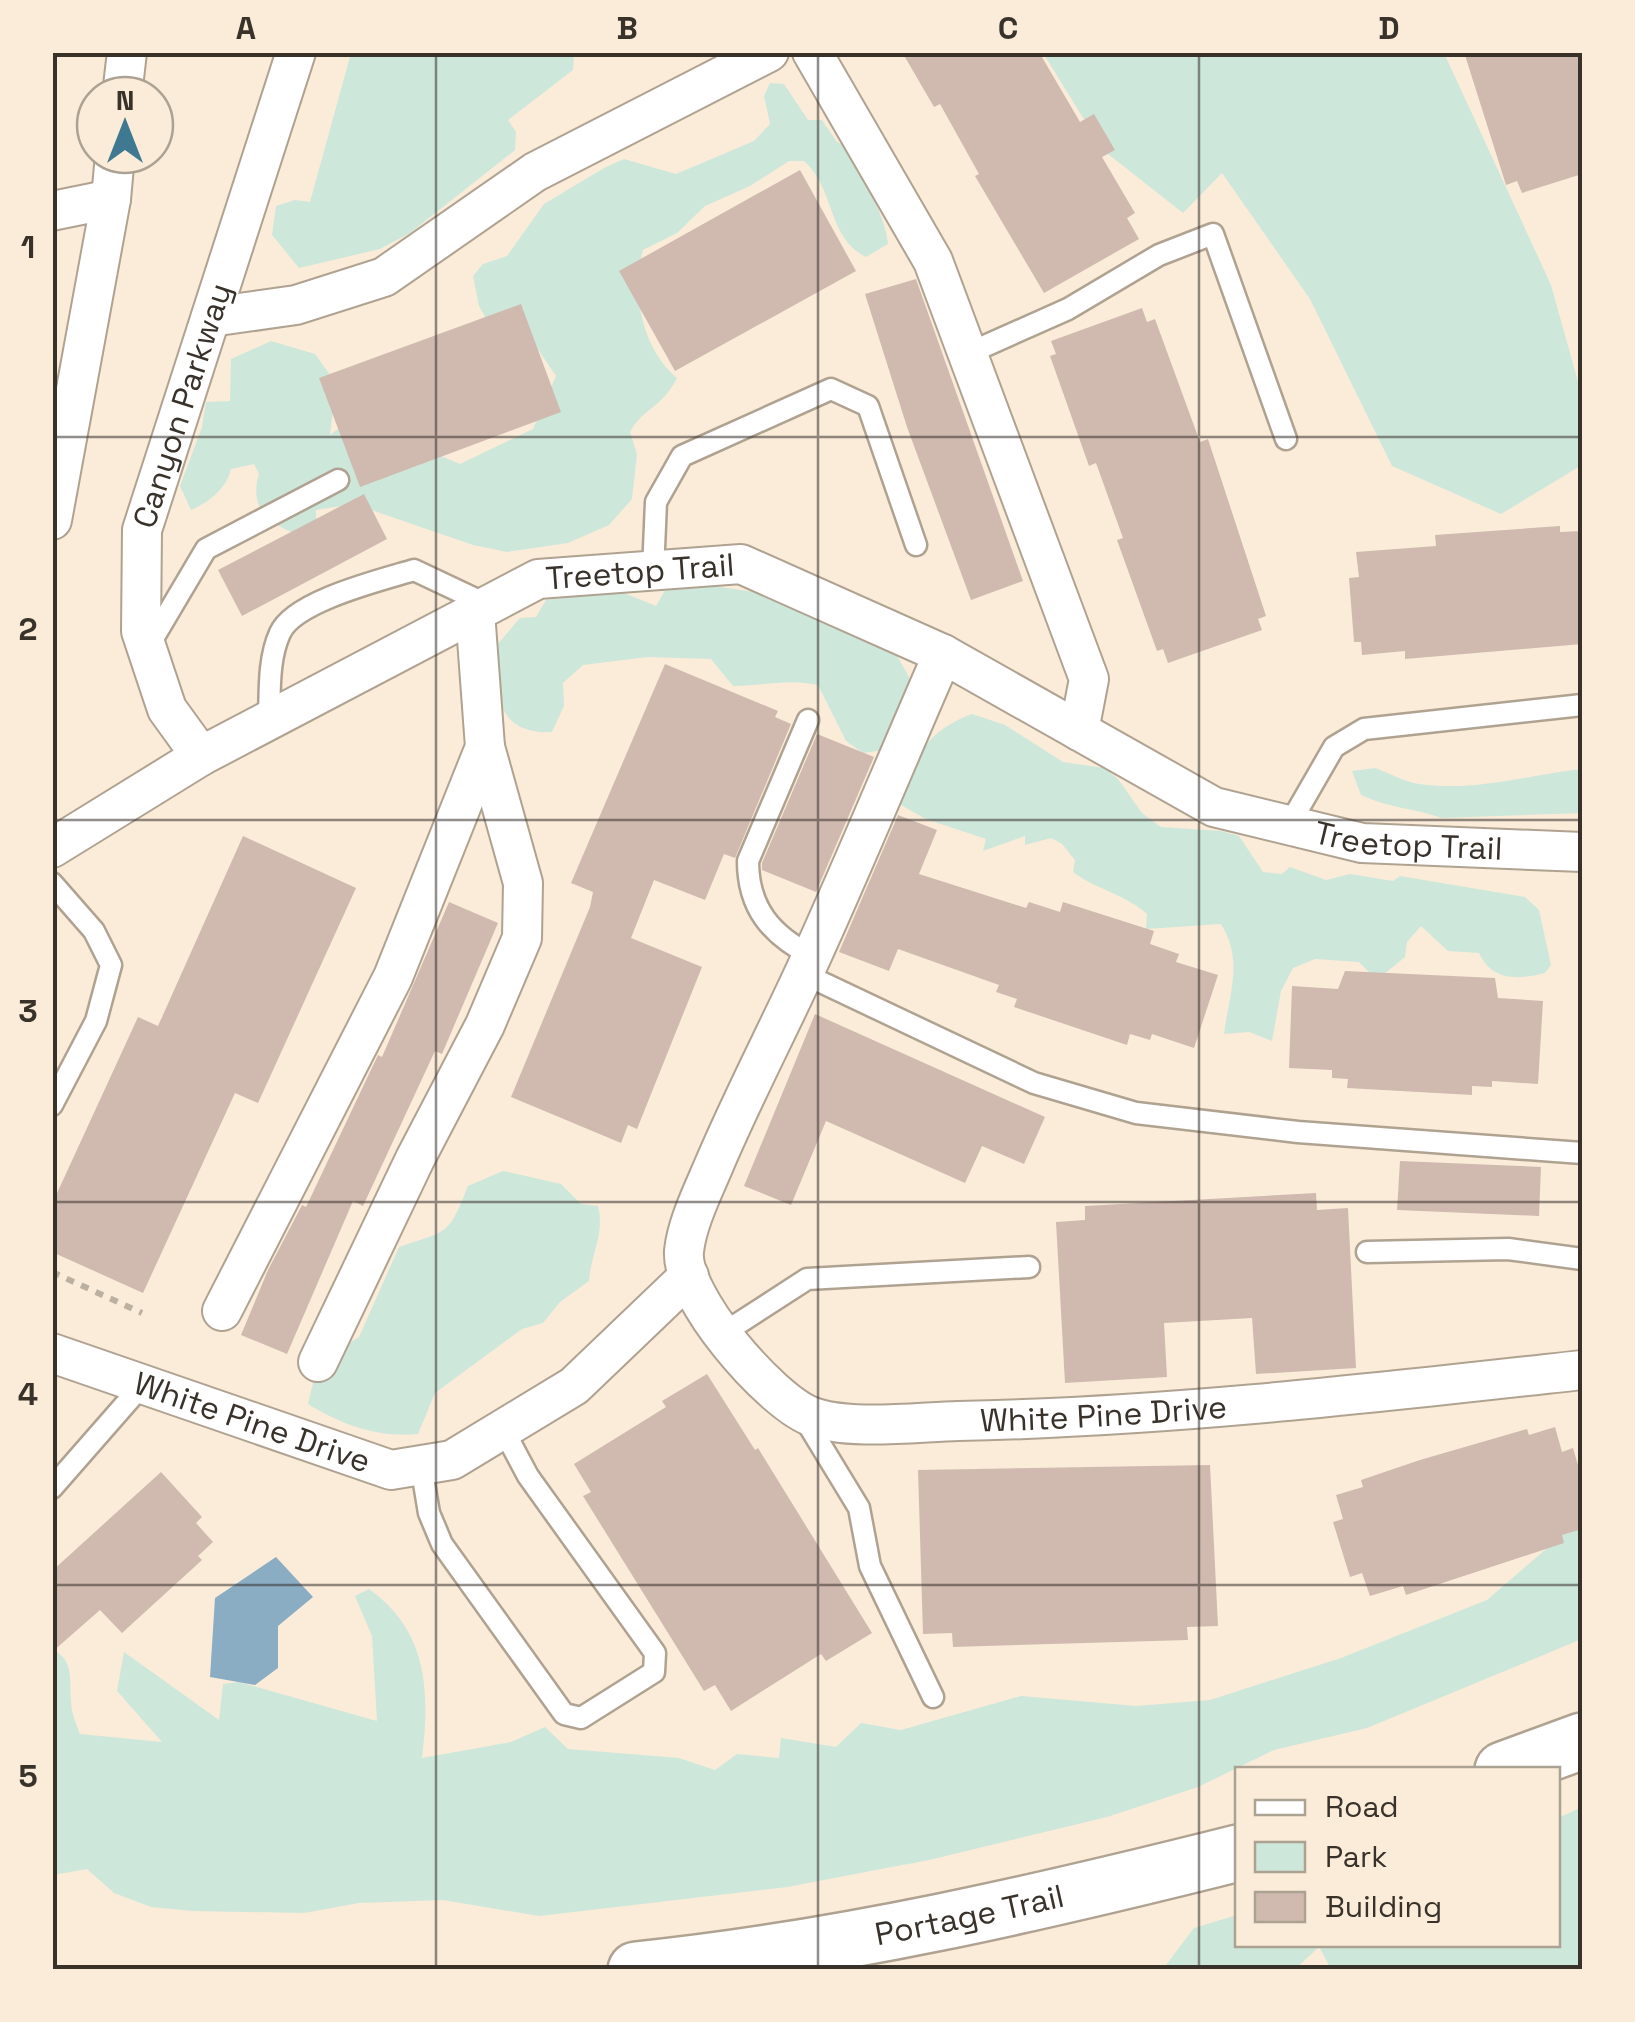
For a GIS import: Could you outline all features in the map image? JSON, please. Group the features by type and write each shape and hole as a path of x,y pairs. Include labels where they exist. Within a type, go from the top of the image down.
{"main road":[{"path":"1511,1767 1582,1740"},
{"name":"Portage Trail","path":"636,1970 824,1944 1022,1908 1235,1855"}],"street":[{"name":"Canyon Parkway","path":"200,756 167,709 141,631 142,530 296,52"},
{"path":"211,316 296,305 384,277 535,172 769,52"},
{"path":"812,52 933,261 1089,679 1079,731"},
{"path":"52,520 113,175"},
{"path":"52,211 110,199"},
{"name":"Treetop Trail","path":"53,852 200,756 538,579 741,564 943,654 1214,806 1362,843 1582,852"},
{"path":"318,1362 415,1159 486,1024 522,938 523,883 485,746 482,608"},
{"path":"689,1276 684,1253 704,1188 753,1074 808,964 943,654"},
{"path":"222,1312 393,977 485,746"},
{"name":"White Pine Drive","path":"52,1352 391,1470 452,1460 574,1386 689,1276 722,1334 770,1392 812,1417 870,1423 1048,1419 1234,1408 1582,1370"}],"lane":[{"path":"968,354 1068,309 1159,255 1213,234 1286,440"},
{"path":"652,570 656,502 682,456 832,388 868,406 916,545"},
{"path":"147,649 206,549 338,480"},
{"path":"268,720 272,660 281,629 328,596 414,570 482,608"},
{"path":"1288,825 1334,746 1364,729 1582,705"},
{"path":"808,720 748,861 748,885 757,912 808,964 1034,1083 1136,1113 1298,1132 1582,1153"},
{"path":"52,1104 96,1021 110,964 53,852"},
{"path":"1367,1252 1508,1248 1582,1259"},
{"path":"722,1334 807,1279 1028,1266"},
{"path":"52,1488 143,1384"},
{"path":"800,1410 859,1508 870,1566 933,1697"},
{"path":"422,1465 429,1513 442,1544 564,1714 580,1718 654,1672 655,1653 528,1476 503,1429"}],"path":[{"path":"52,1272 142,1313"}],"green space":[{"path":"351,52 574,53 573,70 508,120 516,132 515,150 410,233 380,249 299,268 272,235 276,206 295,200 310,202"},
{"path":"1043,53 1444,53 1551,285 1582,396 1582,465 1501,514 1392,466 1310,299 1222,173 1183,213 1103,150"},
{"path":"770,83 784,84 808,120 822,120 837,142 849,147 878,207 888,244 866,257 853,249 837,225 814,172 804,161 789,161 750,186 705,206 677,233 643,250 638,284 642,319 655,352 677,378 630,432 637,454 632,499 609,525 568,543 507,552 473,545 354,504 316,510 316,529 308,538 275,524 261,509 256,488 259,474 254,464 231,469 216,494 191,510 180,486 202,427 206,402 230,401 231,359 271,341 315,354 336,383 330,435 352,418 460,464 533,429 556,376 537,348 491,327 479,306 473,276 483,264 507,256 544,204 604,168 624,159 676,174 754,141 770,124 764,96"},
{"path":"671,580 777,595 894,650 916,690 884,750 863,753 846,741 818,685 786,682 733,686 711,659 648,657 583,665 563,683 564,706 552,732 533,731 509,718 498,693 496,646 520,618 536,617 546,600 619,591 656,606"},
{"path":"972,714 1005,725 1063,762 1104,768 1118,779 1142,813 1161,827 1239,836 1263,872 1282,874 1290,867 1326,880 1350,874 1393,881 1400,876 1525,897 1539,910 1551,965 1545,973 1507,976 1491,969 1479,953 1448,951 1421,926 1407,942 1405,957 1377,980 1359,962 1315,959 1293,968 1281,991 1272,1041 1249,1032 1224,1034 1233,965 1221,924 1146,929 1147,914 1073,872 1075,860 1062,844 1051,838 1025,845 1025,836 983,851 986,839 926,819 899,804 908,773 923,748 944,728"},
{"path":"1375,768 1414,783 1439,786 1582,769 1582,813 1442,818 1361,795 1352,771"},
{"path":"503,1171 561,1184 581,1204 598,1206 599,1234 589,1281 560,1302 543,1323 522,1329 435,1393 418,1434 389,1434 361,1428 308,1404 318,1362 359,1337 399,1247 445,1229 468,1186"},
{"path":"1582,1518 1582,1639 1367,1728 1274,1750 1198,1787 1107,1817 929,1860 787,1887 539,1916 443,1900 359,1903 304,1913 193,1911 151,1907 114,1893 87,1869 53,1875 52,1649 68,1665 72,1709 80,1734 162,1742 117,1691 124,1652 219,1720 223,1684 239,1682 377,1721 372,1636 355,1596 369,1589 403,1624 421,1664 425,1709 422,1758 511,1742 545,1727 568,1749 679,1758 715,1770 737,1754 779,1758 781,1738 836,1747 861,1723 901,1730 1021,1696 1136,1706 1210,1700 1341,1658 1487,1600"},
{"path":"1582,1807 1582,1969 1331,1969 1319,1947 1560,1947 1560,1817"},
{"path":"1235,1916 1235,1947 1319,1947 1295,1969 1163,1969 1194,1928"}],"water":[{"path":"276,1557 313,1597 278,1626 278,1668 255,1685 210,1677 215,1598"}],"building":[{"path":"902,52 1039,52 1080,122 1094,114 1115,150 1102,157 1135,213 1127,218 1139,239 1044,293 975,176 979,174 940,104 934,107"},
{"path":"1464,52 1582,52 1582,174 1522,193 1517,181 1506,185"},
{"path":"800,170 856,271 675,371 619,271"},
{"path":"916,279 1023,581 971,600 907,427 865,294"},
{"path":"521,304 561,412 360,487 319,378"},
{"path":"1142,308 1147,322 1155,319 1200,442 1208,439 1266,616 1258,619 1262,630 1168,663 1163,649 1157,651 1117,540 1123,538 1096,463 1089,466 1050,356 1056,354 1051,341"},
{"path":"364,494 387,539 242,616 218,570"},
{"path":"1560,526 1560,532 1582,531 1582,644 1405,659 1405,651 1362,655 1361,642 1354,642 1349,578 1359,577 1356,552 1436,546 1435,535"},
{"path":"665,664 778,711 775,717 791,724 735,858 724,854 705,900 654,880 631,938 702,967 637,1129 628,1125 621,1143 511,1097 590,907 593,892 571,883"},
{"path":"817,734 874,757 816,892 762,870 762,863"},
{"path":"898,815 937,830 919,874 1026,908 1029,902 1060,912 1063,902 1154,931 1150,944 1179,954 1176,962 1218,975 1194,1048 1152,1034 1150,1040 1130,1034 1127,1045 1014,1007 1017,999 996,992 999,985 898,949 889,971 839,952"},
{"path":"243,836 356,888 258,1103 235,1093 143,1293 52,1252 52,1204 138,1017 158,1026"},
{"path":"449,902 498,923 442,1054 435,1051 363,1206 353,1201 287,1354 241,1335 268,1270 302,1205 306,1207 378,1055 382,1057"},
{"path":"1345,971 1495,978 1498,998 1543,1001 1538,1084 1492,1081 1492,1087 1472,1086 1472,1095 1347,1088 1348,1079 1332,1078 1332,1070 1289,1068 1292,986 1338,989"},
{"path":"815,1014 1045,1117 1024,1164 982,1146 965,1183 826,1121 791,1205 744,1186"},
{"path":"1400,1161 1541,1167 1539,1216 1397,1210"},
{"path":"1316,1193 1317,1210 1348,1208 1356,1368 1256,1374 1252,1318 1164,1323 1167,1377 1065,1383 1056,1222 1085,1220 1085,1206"},
{"path":"707,1374 755,1450 758,1448 872,1633 826,1661 821,1654 731,1711 715,1685 704,1691 583,1496 591,1492 574,1464 666,1407 662,1401"},
{"path":"1555,1427 1562,1452 1573,1448 1582,1479 1582,1529 1562,1535 1564,1543 1406,1595 1403,1586 1370,1596 1362,1573 1350,1577 1333,1522 1343,1519 1336,1495 1363,1487 1361,1480 1420,1460 1527,1429 1529,1435"},
{"path":"1210,1465 1218,1626 1187,1627 1188,1640 953,1647 952,1633 923,1634 918,1470"},
{"path":"161,1472 202,1517 196,1523 213,1542 198,1556 202,1560 122,1633 100,1610 52,1652 52,1571"}]}
